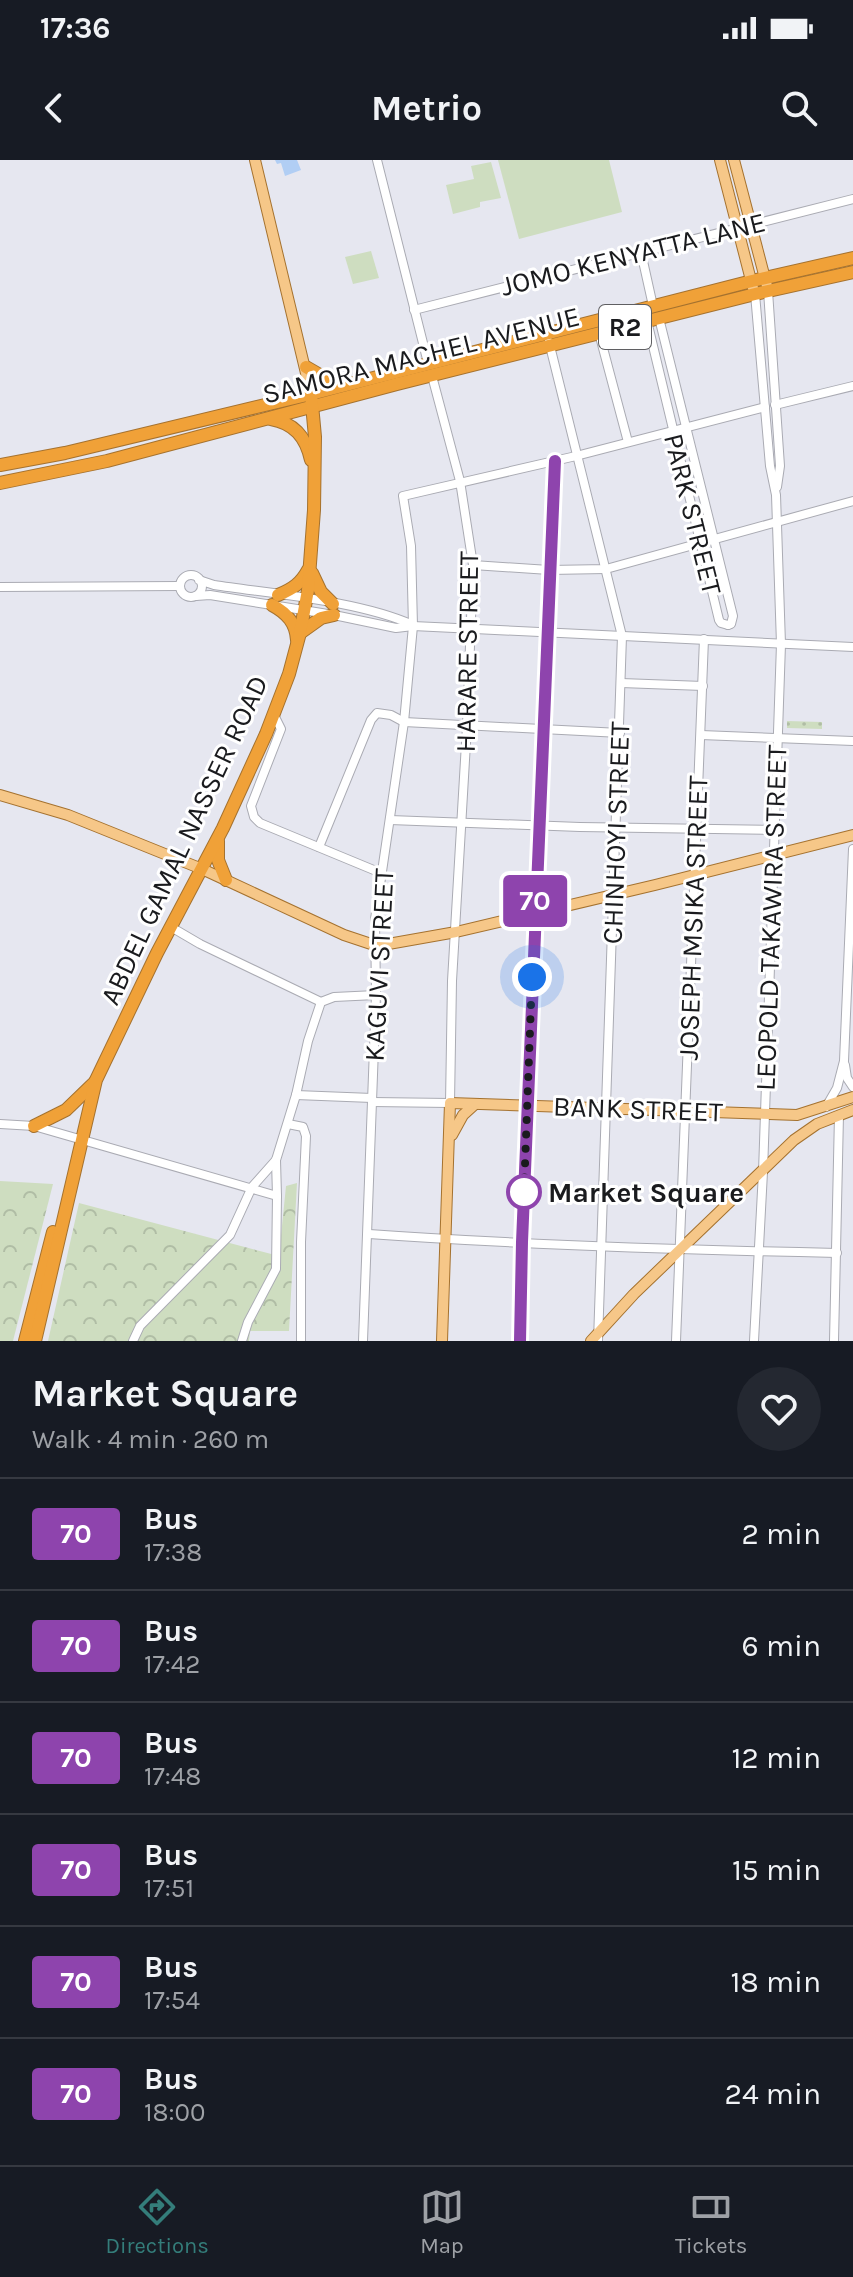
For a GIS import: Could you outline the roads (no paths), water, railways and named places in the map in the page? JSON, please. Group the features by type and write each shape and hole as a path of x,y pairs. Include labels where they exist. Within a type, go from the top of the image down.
{"highway":[{"name":"SAMORA MACHEL AVENUE","path":"0,465 312,400 653,315 853,258"},
{"name":"SAMORA MACHEL AVENUE","path":"760,286 853,272"},
{"name":"SAMORA MACHEL AVENUE","path":"549,340 599,333 653,315"},
{"path":"306,367 337,385"},
{"name":"SAMORA MACHEL AVENUE","path":"0,483 107,461 268,419 312,400 337,385 430,370"},
{"name":"ABDEL GAMAL NASSER ROAD","path":"35,1341 96,1080 218,837 274,715 299,638 310,567 314,474 312,400"},
{"path":"268,419 285,422 298,430 310,453 314,474"},
{"path":"310,567 333,609 299,638 293,622 275,600 302,581 310,567"},
{"path":"218,837 218,860 226,880"},
{"path":"34,1126 66,1110 96,1080"},
{"name":"ABDEL GAMAL NASSER ROAD","path":"25,1341 55,1225 78,1158"}],"main road":[{"path":"255,160 312,400"},
{"name":"LEOPOLD TAKAWIRA STREET","path":"720,160 737,226 760,286"},
{"name":"LEOPOLD TAKAWIRA STREET","path":"734,160 752,223 760,286"},
{"path":"0,795 68,815 202,869 344,935 377,946 456,932 853,835"},
{"name":"BANK STREET","path":"450,1103 804,1115 853,1097"},
{"path":"442,1341 450,1103"},
{"path":"449,1142 455,1126 474,1105"},
{"path":"596,1339 634,1294 794,1140 817,1124 853,1110"}],"street":[{"name":"HARARE STREET","path":"377,160 460,481 473,565 456,932"},
{"name":"JOMO KENYATTA LANE","path":"414,310 853,199"},
{"path":"641,252 653,315"},
{"name":"LEOPOLD TAKAWIRA STREET","path":"760,286 780,466 776,495"},
{"name":"LEOPOLD TAKAWIRA STREET","path":"754,1341 763,1172 781,644 778,520 765,407 760,286"},
{"name":"PARK STREET","path":"653,315 733,616 728,625 719,620 672,430 653,315"},
{"path":"599,333 628,442"},
{"name":"CHINHOYI STREET","path":"549,340 622,636 602,1246 596,1339"},
{"path":"775,405 853,386"},
{"path":"460,481 576,456 765,407"},
{"path":"520,1341 534,913 555,461"},
{"name":"KAGUVI STREET","path":"363,1341 376,995 375,919 404,722 413,626 411,546 403,496 460,481"},
{"path":"473,565 549,570 606,569 853,501"},
{"path":"275,600 184,595 180,586 188,576 275,600 333,609 396,628 413,626 853,647"},
{"path":"196,596 201,590 199,580"},
{"path":"0,587 180,586"},
{"path":"728,625 728,641"},
{"name":"JOSEPH MSIKA STREET","path":"676,1341 704,639"},
{"path":"621,683 703,686"},
{"path":"319,847 371,720 377,713 391,715 404,722 620,733"},
{"path":"274,715 281,726 280,732 251,811 260,823 381,873"},
{"path":"701,735 853,741"},
{"path":"390,820 775,830"},
{"path":"826,1107 837,1088 844,1061 853,849"},
{"path":"171,927 321,1002 334,997 376,995"},
{"path":"450,1103 456,932"},
{"path":"242,1341 248,1322 276,1269 276,1160 321,1002"},
{"path":"844,1061 847,1078 853,1087"},
{"name":"BANK STREET","path":"296,1095 450,1103"},
{"path":"834,1341 839,1115"},
{"path":"0,1124 34,1126 277,1196"},
{"path":"288,1124 303,1127 306,1136 301,1242 301,1341"},
{"path":"133,1341 140,1326 230,1235 252,1187 276,1160"},
{"path":"369,1234 680,1250 837,1253"}],"water":[{"path":"275,160 297,160 301,170 285,176 281,163 277,164"}],"place":[{"name":"Market Square","path":"524,1192"}]}
